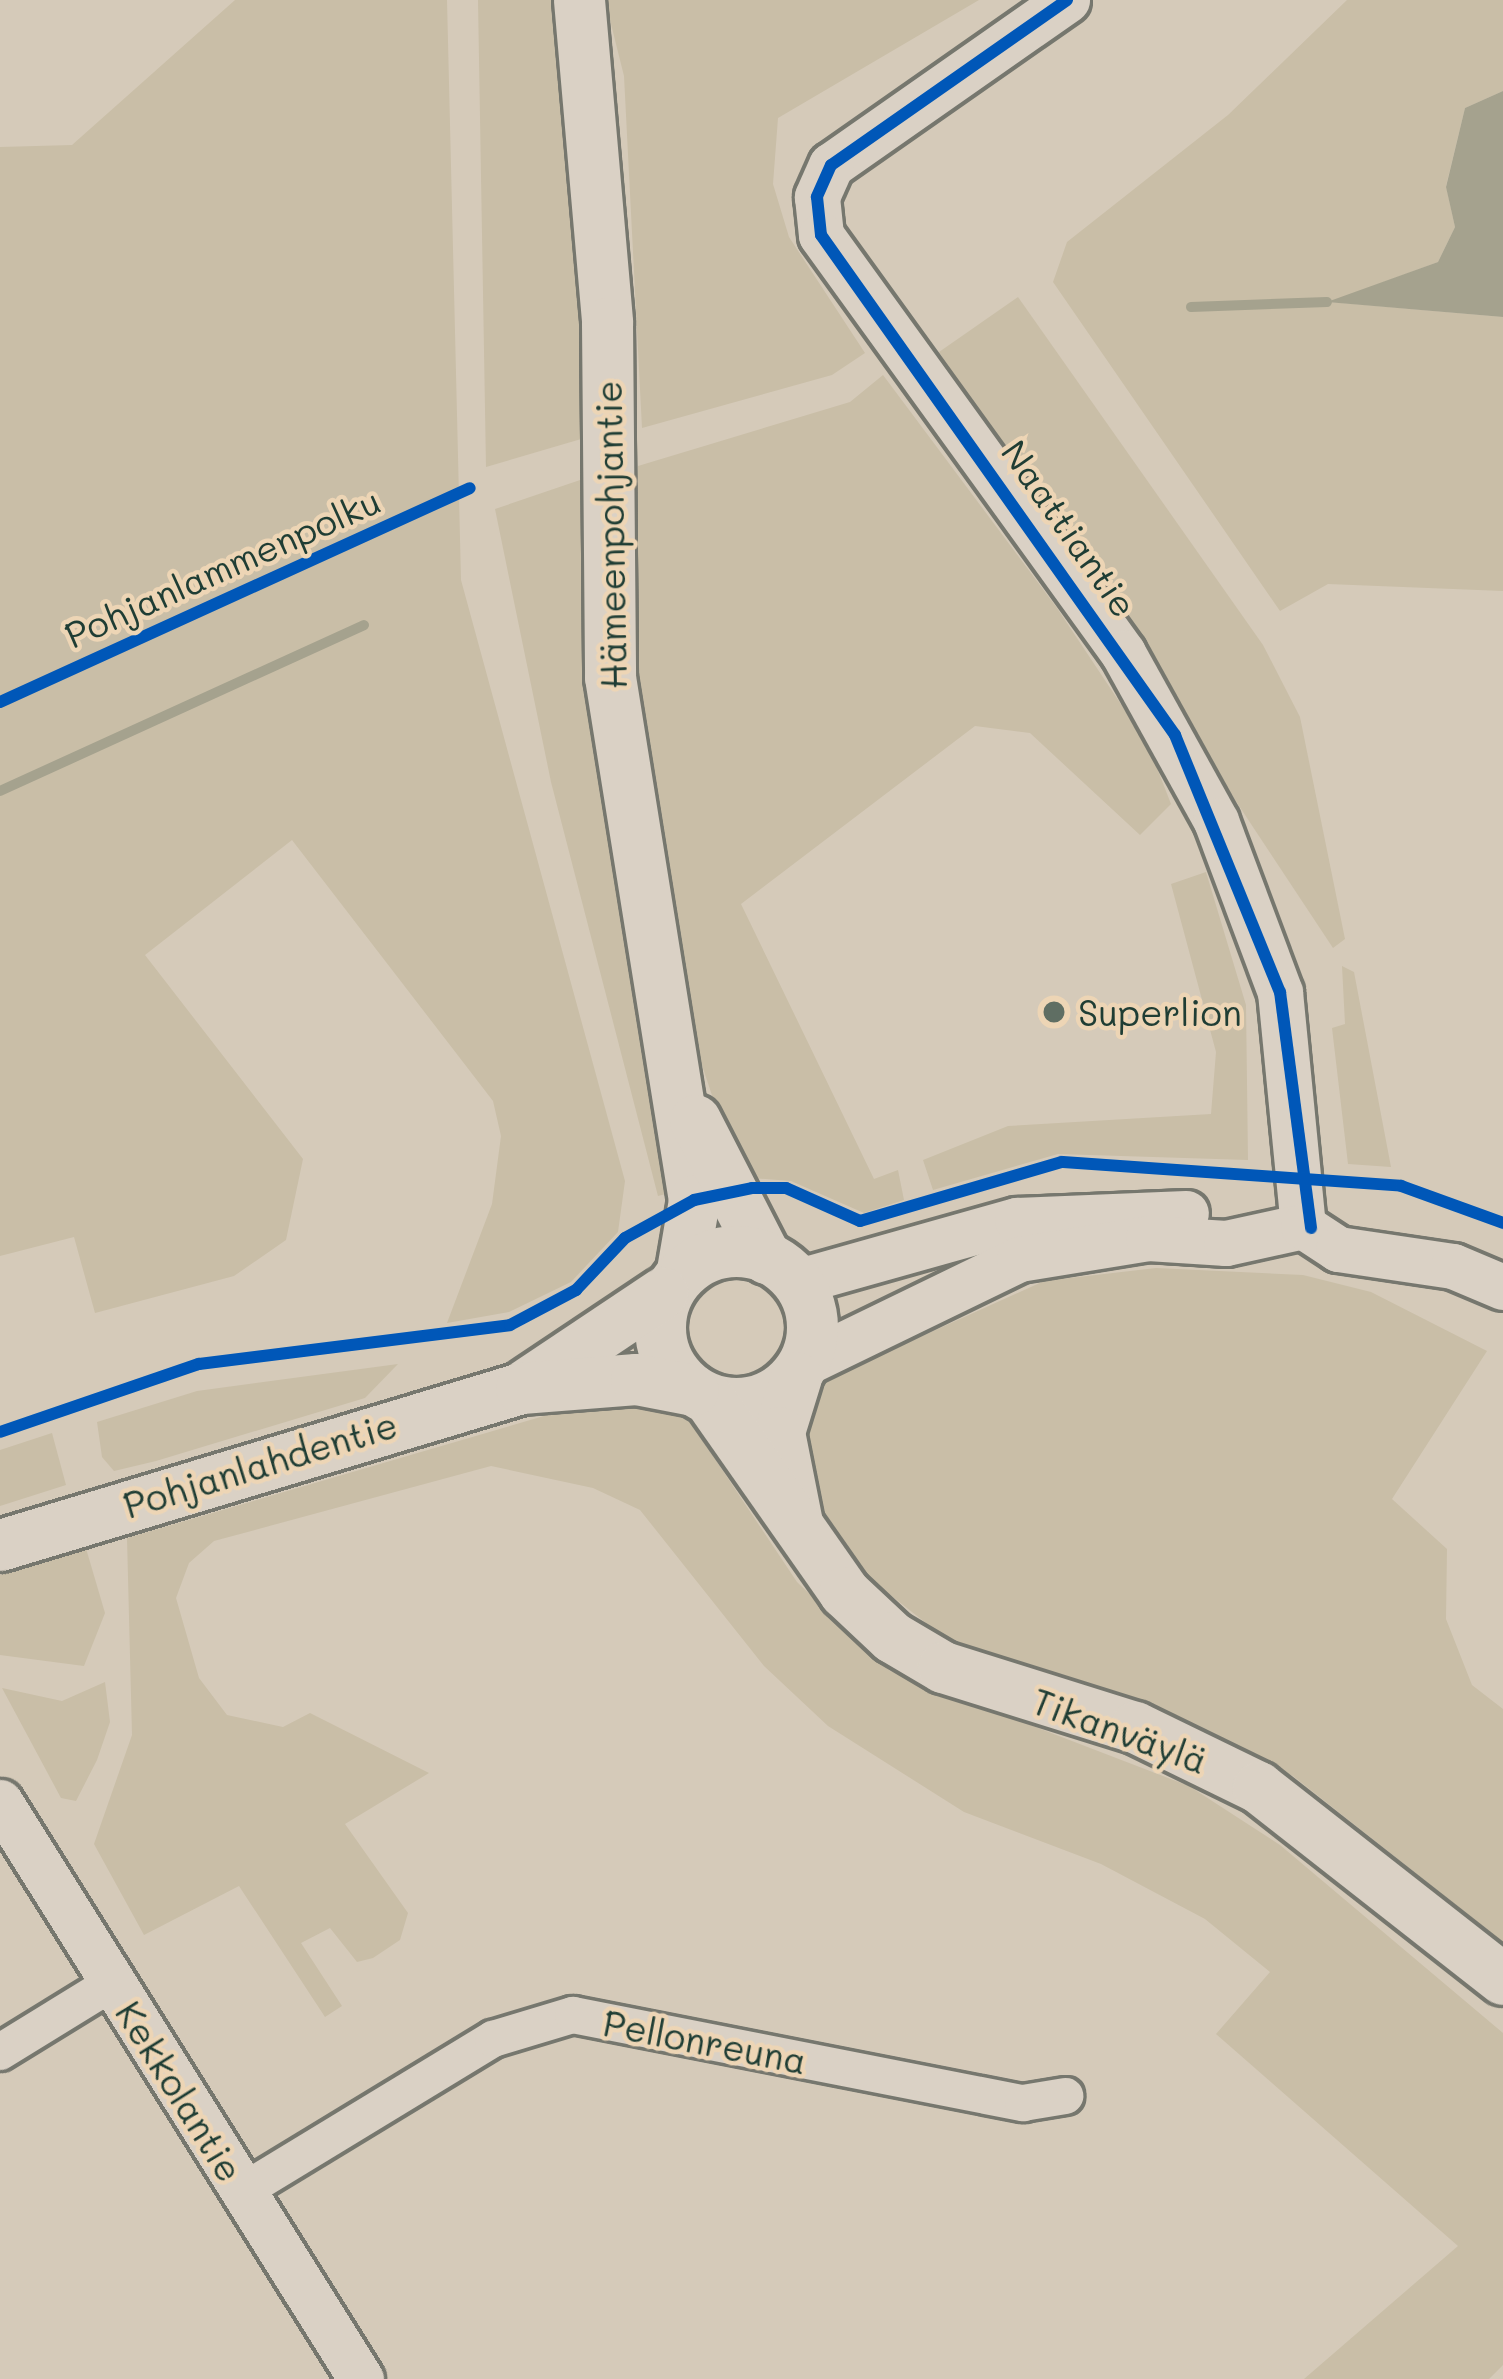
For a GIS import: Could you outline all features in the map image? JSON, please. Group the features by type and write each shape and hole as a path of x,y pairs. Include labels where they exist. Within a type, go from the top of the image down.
{"main road":[{"name":"Hämeenpohjantie","path":"579,0 607,323 610,676 669,1068 694,1200 672,1282"},
{"name":"Hämeenpohjantie","path":"669,1068 782,1270"},
{"path":"724,1254 782,1270 812,1315 802,1369 741,1403 701,1395 662,1343 672,1282 724,1254"},
{"name":"Pohjanlahdentie","path":"521,1388 672,1282"},
{"name":"Tikanväylä","path":"798,1529 779,1432 802,1369"},
{"name":"Pohjanlahdentie","path":"0,1546 521,1388 636,1378 701,1395"},
{"name":"Tikanväylä","path":"701,1395 798,1529 892,1637 943,1667 1135,1727 1258,1787 1503,1979"}],"street":[{"name":"Naattiantie","path":"1067,0 831,165 817,197 821,235 1123,653 1216,821 1280,992 1307,1227"},
{"path":"782,1270 1063,1215 1228,1216 1250,1230"},
{"path":"802,1369 1019,1259 1148,1238 1226,1243 1250,1230 1307,1227 1338,1249 1453,1266 1503,1287"},
{"name":"Kekkolantie","path":"0,1802 361,2379"},
{"path":"0,2052 112,1983"},
{"name":"Pellonreuna","path":"242,2191 493,2039 573,2015 1024,2103 1065,2096"}],"shaded area":[{"path":"235,0 447,0 461,580 625,1181 618,1232 571,1282 509,1312 447,1323 492,1204 501,1136 493,1101 292,840 145,955 303,1159 286,1240 234,1276 95,1313 74,1237 0,1256 0,147 72,145"},
{"path":"478,0 556,0 570,57 588,437 486,467"},
{"path":"605,0 979,0 778,118 773,184 789,237 865,353 832,375 642,428 624,76"},
{"path":"1347,0 1503,0 1503,91 1465,108 1446,186 1455,227 1438,262 1330,302 1503,317 1503,591 1328,584 1280,611 1053,282 1067,242 1228,115"},
{"path":"1503,91 1503,317 1327,302 1438,262 1455,227 1446,187 1465,108"},
{"path":"1018,297 1263,645 1300,717 1345,939 1333,948 939,352"},
{"path":"883,375 1057,608 1148,745 1171,804 1140,835 1030,733 975,726 741,904 874,1179 898,1170 904,1200 864,1213 791,1181 739,1177 699,1056 638,687 638,466 850,402"},
{"path":"586,478 587,679 677,1191 658,1196 551,782 495,509"},
{"path":"1206,872 1246,1005 1248,1160 1058,1154 933,1190 923,1160 1008,1126 1211,1114 1216,1052 1171,884"},
{"path":"1342,966 1354,972 1391,1167 1348,1164 1332,1028 1345,1024"},
{"path":"1156,1268 1303,1275 1371,1292 1487,1351 1392,1499 1447,1549 1446,1619 1472,1685 1503,1709 1503,1942 1293,1776 1157,1707 949,1641 861,1572 826,1518 798,1430 825,1380 1044,1281"},
{"path":"398,1364 365,1398 114,1471 102,1457 97,1422 197,1391"},
{"path":"636,1389 683,1411 797,1582 890,1671 1189,1786 1280,1845 1503,2033 1503,2365 1489,2379 1304,2379 1458,2246 1216,2034 1270,1972 1205,1919 1101,1864 964,1812 828,1726 764,1666 640,1510 593,1488 491,1466 214,1541 189,1563 176,1598 199,1678 227,1715 283,1727 310,1713 429,1773 345,1824 408,1913 400,1940 373,1958 357,1962 330,1928 301,1943 342,2006 325,2017 239,1886 144,1935 94,1844 132,1735 127,1538"},
{"path":"52,1433 66,1485 0,1506 0,1450"},
{"path":"85,1545 105,1613 84,1666 0,1655 0,1575"},
{"path":"105,1682 110,1722 97,1760 76,1801 61,1798 2,1688 62,1701"}],"waterway":[{"path":"1191,307 1327,302"},
{"path":"0,791 364,625"}],"cycle path":[{"path":"1067,0 831,165 817,197 821,235 1175,735 1280,992 1311,1228"},
{"name":"Pohjanlammenpolku","path":"0,702 470,488"},
{"path":"0,1432 199,1364 510,1325 576,1290 625,1238 694,1200 752,1188 786,1188 860,1221 1062,1162 1401,1186 1503,1223"}],"place":[{"name":"Superlion","path":"1054,1012"}]}
